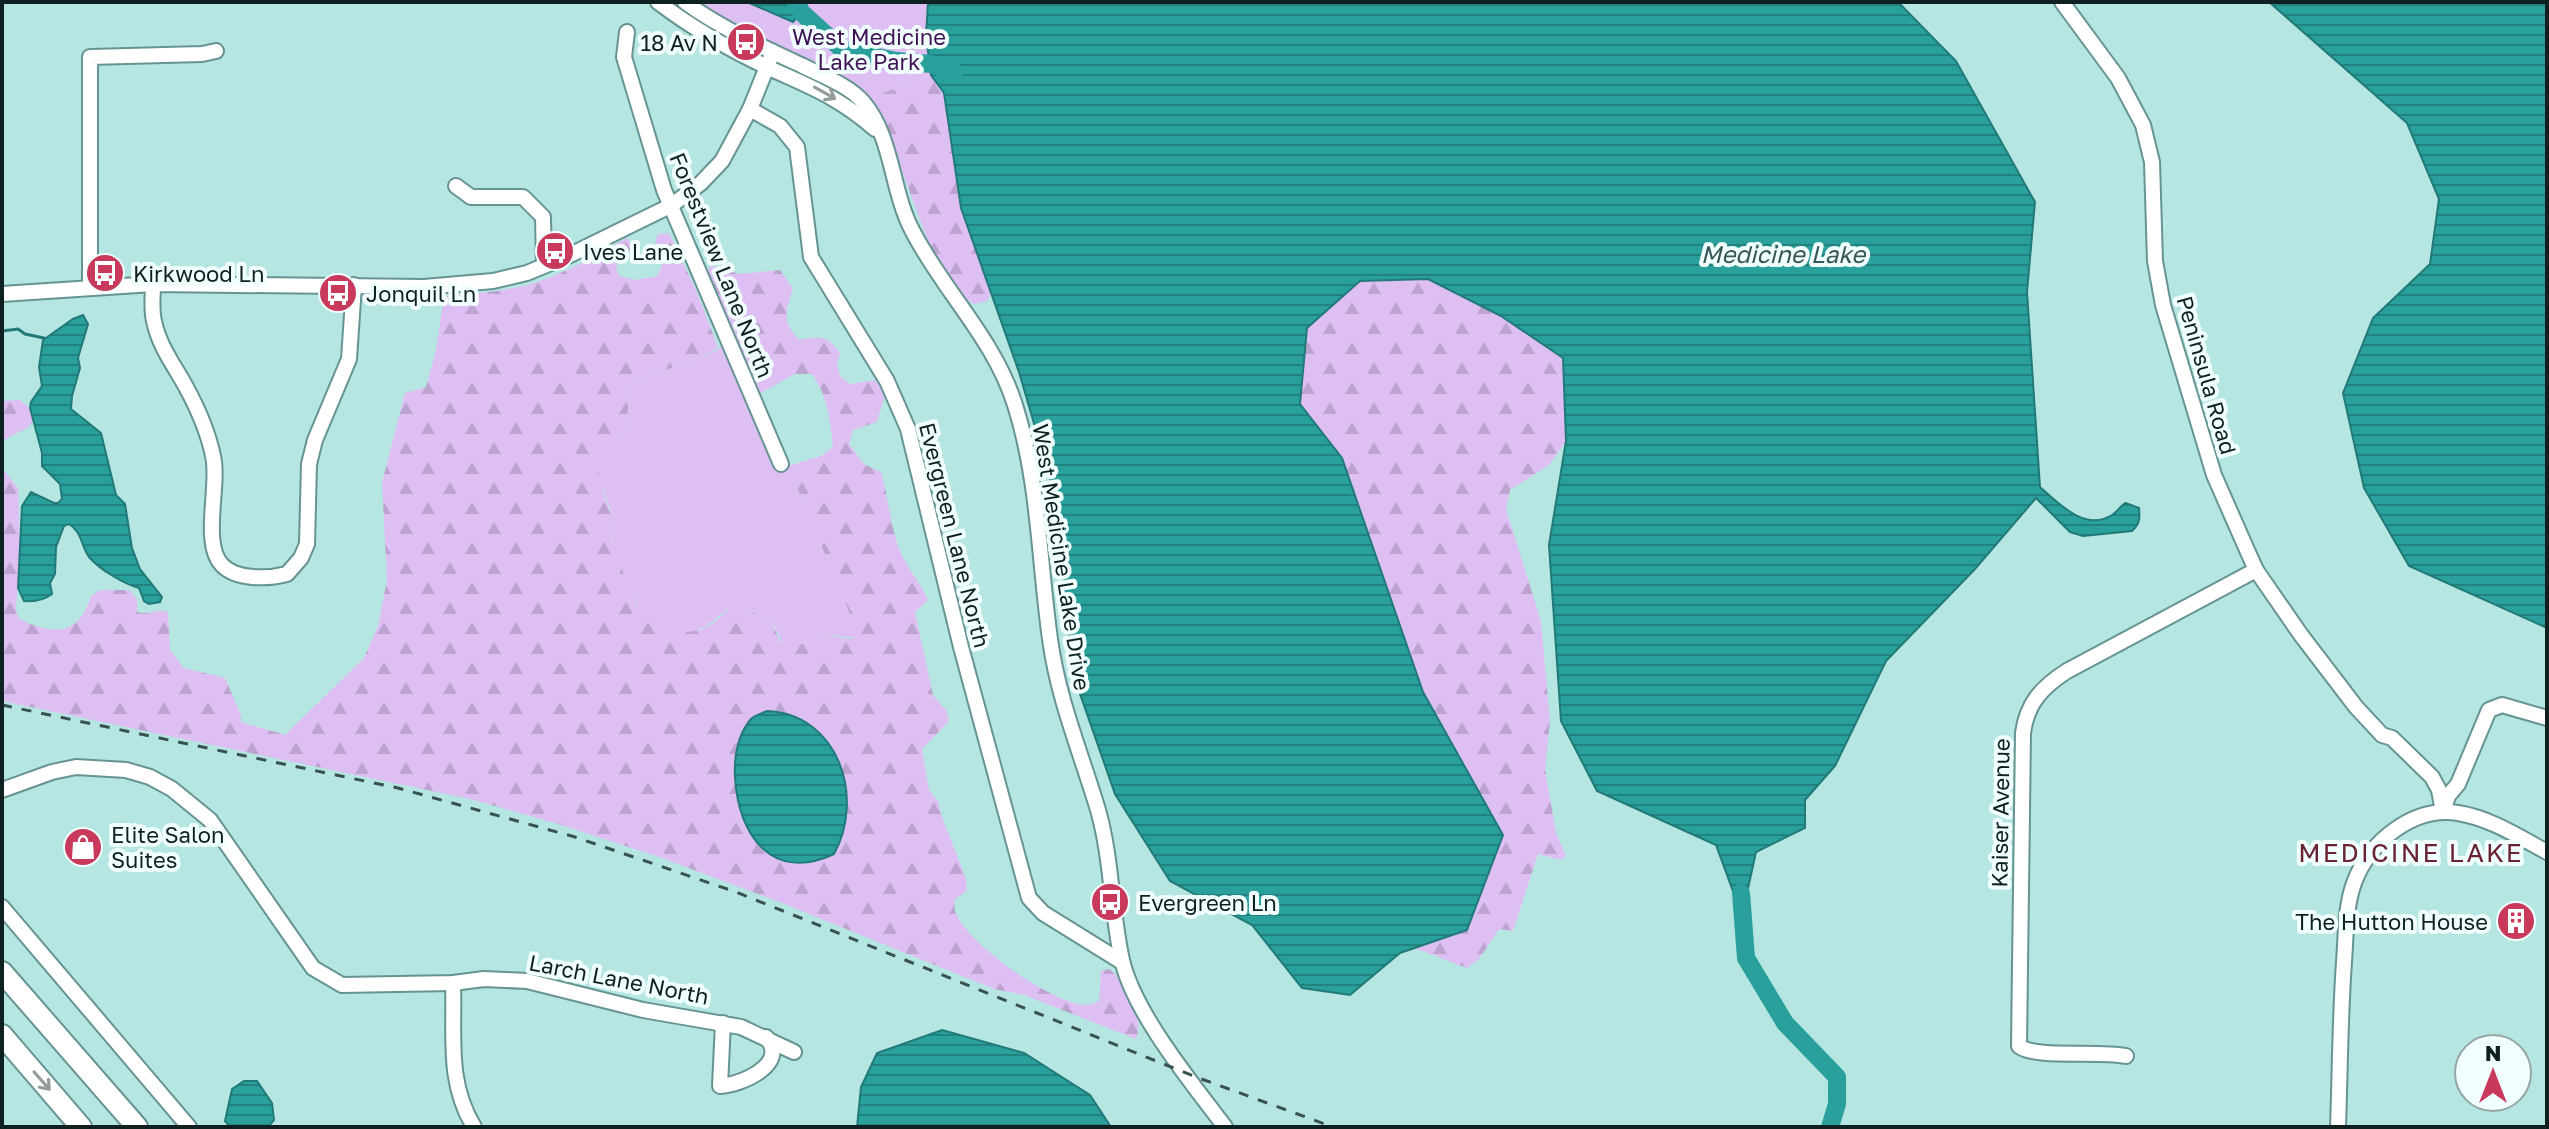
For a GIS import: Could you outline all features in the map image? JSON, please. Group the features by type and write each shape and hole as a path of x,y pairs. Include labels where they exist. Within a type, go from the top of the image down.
{"highway":[{"path":"2,972 137,1127"},
{"path":"2,1035 81,1127"}],"street":[{"path":"658,2 685,22 767,67 833,97 881,135"},
{"name":"West Medicine Lake Drive","path":"685,2 826,78 862,101 881,135 909,226 987,342 1007,382 1016,408 1032,482 1054,667 1103,832 1122,962 1149,1020 1225,1127"},
{"name":"Peninsula Road","path":"2062,2 2118,78 2143,125 2152,162 2155,261 2163,305 2214,475 2256,570 2308,645 2382,735 2384,745 2426,785 2443,812"},
{"name":"Forestview Lane North","path":"627,32 624,57 664,190 781,464"},
{"path":"90,286 90,57 216,51"},
{"path":"2,294 153,284 424,287 458,285 527,273 672,205 701,183 722,161 750,109 773,52"},
{"name":"Evergreen Lane North","path":"750,109 780,126 797,147 811,257 887,381 908,429 961,647 1029,898 1043,913 1122,962"},
{"path":"456,186 471,197 523,197 543,217 544,265"},
{"path":"153,284 153,314 158,336 204,423 214,460 214,553 224,567 240,574 278,576 287,574 307,544 309,464 315,440 349,359 354,285"},
{"name":"Kaiser Avenue","path":"2126,1056 2108,1052 2030,1052 2019,1046 2023,733 2028,711 2042,688 2067,671 2256,570"},
{"path":"2443,812 2489,710 2502,705 2547,718"},
{"name":"Larch Lane North","path":"2,790 76,767 126,770 150,777 172,789 210,820 302,955 326,978 342,985 453,983 484,979 527,981 643,1010 723,1023 766,1037 794,1052"},
{"path":"2338,1127 2347,916 2355,880 2377,846 2394,830 2413,819 2443,812 2489,822 2547,852"},
{"path":"4,915 189,1127"},
{"path":"453,983 454,1073 458,1095 474,1127"},
{"path":"723,1023 720,1086 745,1081 759,1073 768,1063 772,1051 772,1043 766,1037"}],"green space":[{"name":"West Medicine Lake Park","path":"685,2 928,2 926,36 931,75 862,101"},
{"path":"931,75 944,93 961,208 991,294 987,301 974,304 961,296 930,247 887,130 862,101"},
{"path":"669,233 718,347 703,357 632,382 625,431 613,450 602,489 613,520 611,540 636,605 682,632 701,630 736,606 771,620 780,641 799,645 825,635 848,639 859,637 788,466 821,456 833,447 822,391 812,374 795,374 760,393 753,386 703,272 712,266 739,274 780,270 793,289 787,316 790,328 799,340 827,340 840,353 837,364 840,376 850,384 875,380 885,395 877,422 853,430 849,444 864,464 881,472 898,546 928,600 915,612 933,695 946,710 949,721 922,749 929,790 938,801 966,879 967,891 955,899 955,911 962,924 992,955 1033,984 1072,1003 1087,1005 1099,1001 1101,971 1109,969 1133,1001 1138,1021 1136,1039 1024,995 994,989 659,857 558,824 470,799 2,701 2,468 18,488 20,548 16,610 19,619 43,628 63,629 79,619 91,596 100,590 129,590 137,599 137,612 168,612 170,650 184,668 225,678 241,722 285,735 364,658 378,626 387,580 382,482 405,393 426,387 436,350 444,296 502,290 537,282 627,238 634,247 616,266 619,276 636,280 657,276 662,266 655,240 659,234"},
{"path":"1428,279 1501,316 1563,358 1566,441 1549,465 1510,490 1506,509 1541,621 1550,721 1545,769 1556,833 1566,856 1561,860 1538,854 1513,931 1499,929 1479,959 1467,968 1414,948 1467,930 1503,834 1423,692 1342,458 1300,404 1307,328 1360,281"},
{"path":"733,341 753,386 760,393 860,638 825,635 799,645 785,646 771,620 736,606 700,629 683,632 670,630 651,622 644,615 629,588 612,543 612,518 599,478 600,453 613,450 625,431 632,382 703,357"},
{"path":"20,400 30,408 33,422 2,443 2,401"}],"water":[{"path":"747,2 805,2 806,6 793,22"},
{"name":"Medicine Lake","path":"928,2 1898,2 1956,61 2035,202 2027,292 2040,487 2073,513 2092,520 2112,515 2126,503 2139,508 2138,523 2132,531 2083,536 2070,532 2036,498 1975,569 1886,661 1835,766 1805,800 1805,828 1756,852 1742,916 1716,845 1597,791 1561,721 1549,545 1566,441 1563,358 1501,316 1428,279 1360,281 1307,328 1300,404 1342,458 1423,692 1503,835 1467,930 1400,953 1350,995 1302,988 1252,925 1170,881 1115,794 1072,671 1056,499 1019,372 961,208 944,93 931,75 926,36"},
{"path":"2269,2 2547,2 2547,628 2409,566 2364,488 2343,393 2373,318 2430,264 2439,199 2407,123"},
{"path":"83,315 88,324 78,358 80,368 71,409 101,433 116,495 125,504 132,548 140,569 162,597 160,602 149,604 144,601 139,588 119,580 99,566 89,557 69,524 64,526 56,547 55,574 50,583 52,594 39,600 24,601 18,588 22,506 31,492 54,503 62,499 60,484 42,466 42,453 30,408 42,386 39,367 43,340"},
{"path":"767,711 792,716 812,727 828,743 839,763 847,808 843,832 834,854 812,861 793,862 776,858 762,848 743,818 735,777 737,747 751,719"},
{"path":"942,1030 1024,1053 1090,1095 1111,1127 857,1127 861,1087 877,1053"},
{"path":"244,1081 257,1081 272,1103 274,1120 268,1127 230,1127 225,1121 232,1089"}],"waterway":[{"path":"796,2 802,13 843,50 931,64 954,72"},
{"path":"2,331 18,329 25,334 44,338"},
{"path":"1741,893 1746,958 1785,1023 1837,1077 1837,1104 1830,1127"}],"railway":[{"path":"2,705 398,788 575,837 736,892 1196,1077 1333,1127"}],"place":[{"name":"18 Av N","path":"746,42"},
{"name":"Ives Lane","path":"555,251"},
{"name":"Kirkwood Ln","path":"105,273"},
{"name":"Jonquil Ln","path":"338,293"},
{"name":"Elite Salon Suites","path":"83,847"},
{"name":"Evergreen Ln","path":"1110,902"},
{"name":"The Hutton House","path":"2516,921"}],"district":[{"name":"MEDICINE LAKE","path":"2411,852"}]}
